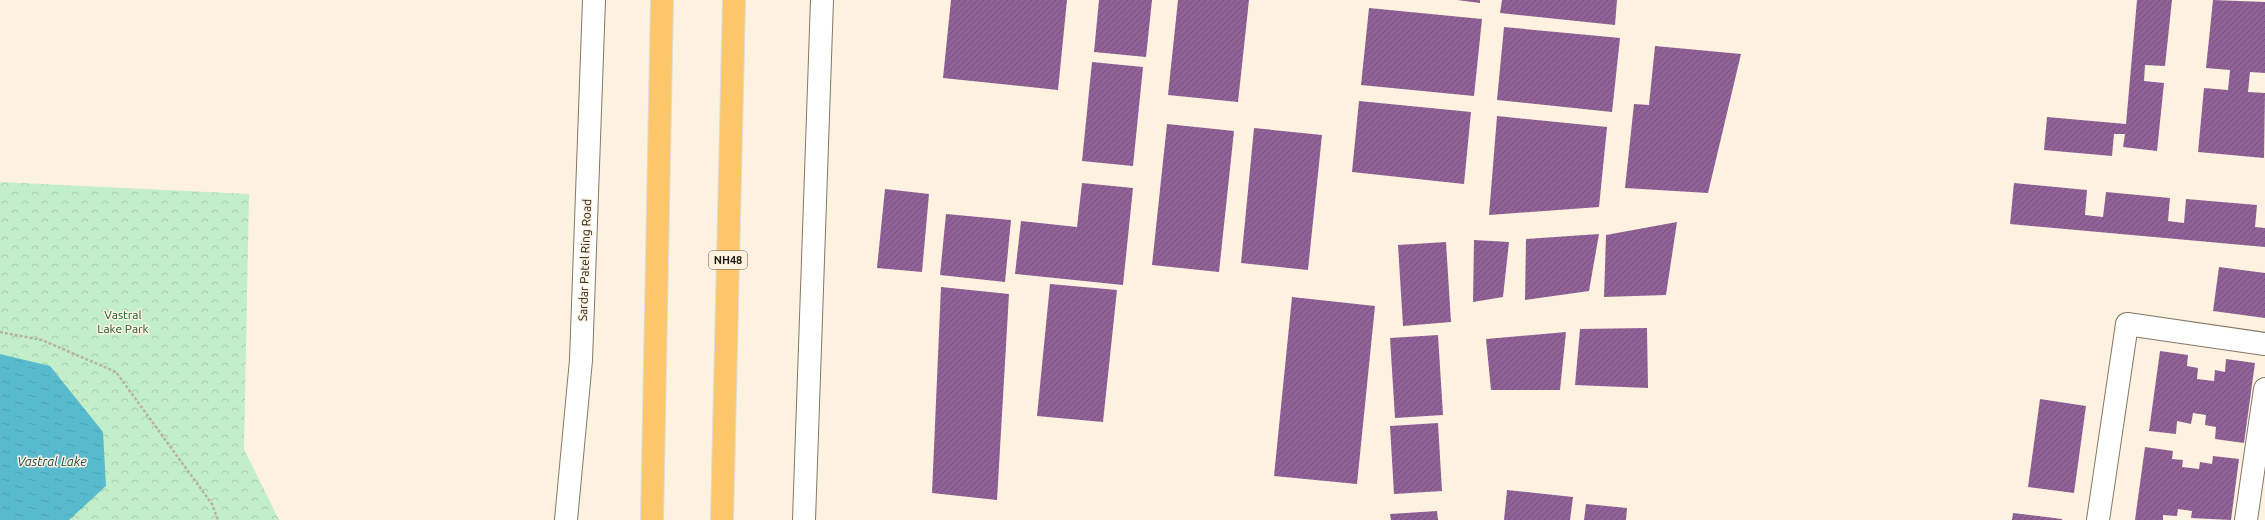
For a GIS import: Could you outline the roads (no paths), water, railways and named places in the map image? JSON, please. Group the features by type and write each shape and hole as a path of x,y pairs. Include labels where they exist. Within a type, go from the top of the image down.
{"highway":[{"path":"652,520 662,0"},
{"name":"NH48","path":"722,520 734,0"}],"street":[{"name":"Sardar Patel Ring Road","path":"566,520 581,360 594,0"},
{"path":"804,520 822,0"},
{"path":"2098,520 2127,324 2265,344"},
{"path":"2246,520 2265,389"}],"water":[{"name":"Vastral Lake","path":"0,354 50,366 103,432 106,486 69,520 0,520"}],"park label":[{"name":"Vastral Lake Park","path":"123,322"}]}
